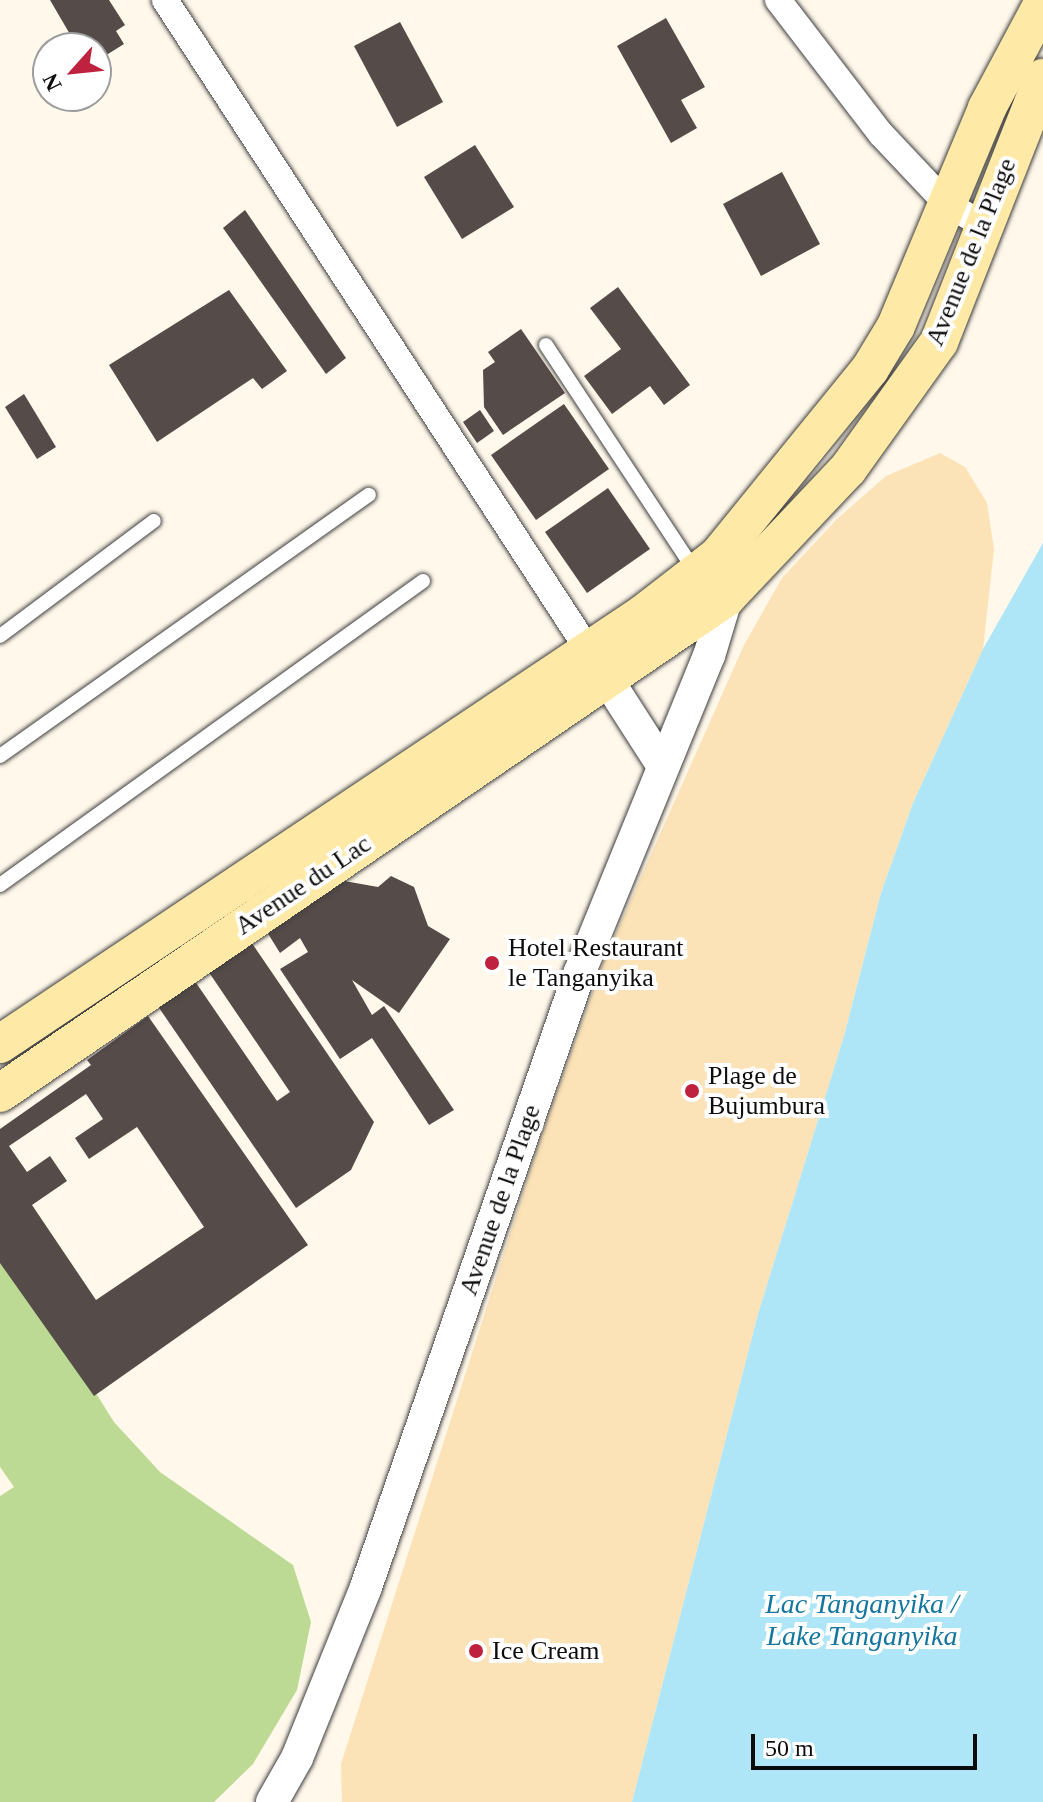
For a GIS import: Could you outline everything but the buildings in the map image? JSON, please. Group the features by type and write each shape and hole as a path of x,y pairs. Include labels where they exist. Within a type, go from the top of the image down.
{"main road":[{"name":"Avenue de la Plage","path":"597,663 697,575 750,518 870,369 896,326 987,108 1043,3"},
{"name":"Avenue de la Plage","path":"597,663 727,597 848,469 899,404 939,342 1043,78"},
{"name":"Avenue du Lac","path":"0,1044 597,663"},
{"name":"Avenue du Lac","path":"0,1093 597,663"}],"street":[{"path":"165,0 661,763"},
{"path":"778,0 881,134 946,203 983,225"},
{"name":"Avenue de la Plage","path":"272,1802 297,1758 366,1587 539,1085 661,763 709,656 750,518"}],"lane":[{"path":"546,345 697,575"},
{"path":"0,756 369,495"},
{"path":"0,636 154,521"},
{"path":"0,885 423,581"}],"green space":[{"path":"0,1240 114,1422 160,1472 293,1565 311,1622 297,1690 253,1764 214,1802 0,1802 0,1496 14,1487 0,1467"}],"sand":[{"name":"Plage de Bujumbura","path":"940,453 965,467 987,503 994,549 983,649 913,803 881,893 844,1036 758,1314 632,1802 342,1802 341,1764 538,1146 604,960 744,645 782,578 837,519 886,476"}],"water":[{"name":"Lac Tanganyika / Lake Tanganyika","path":"1043,543 1043,1802 632,1802 758,1314 844,1036 881,893 913,803 983,649"}],"place":[{"name":"Hotel Restaurant le Tanganyika","path":"492,963"},
{"name":"Plage de Bujumbura","path":"692,1091"},
{"name":"Ice Cream","path":"476,1651"}]}
